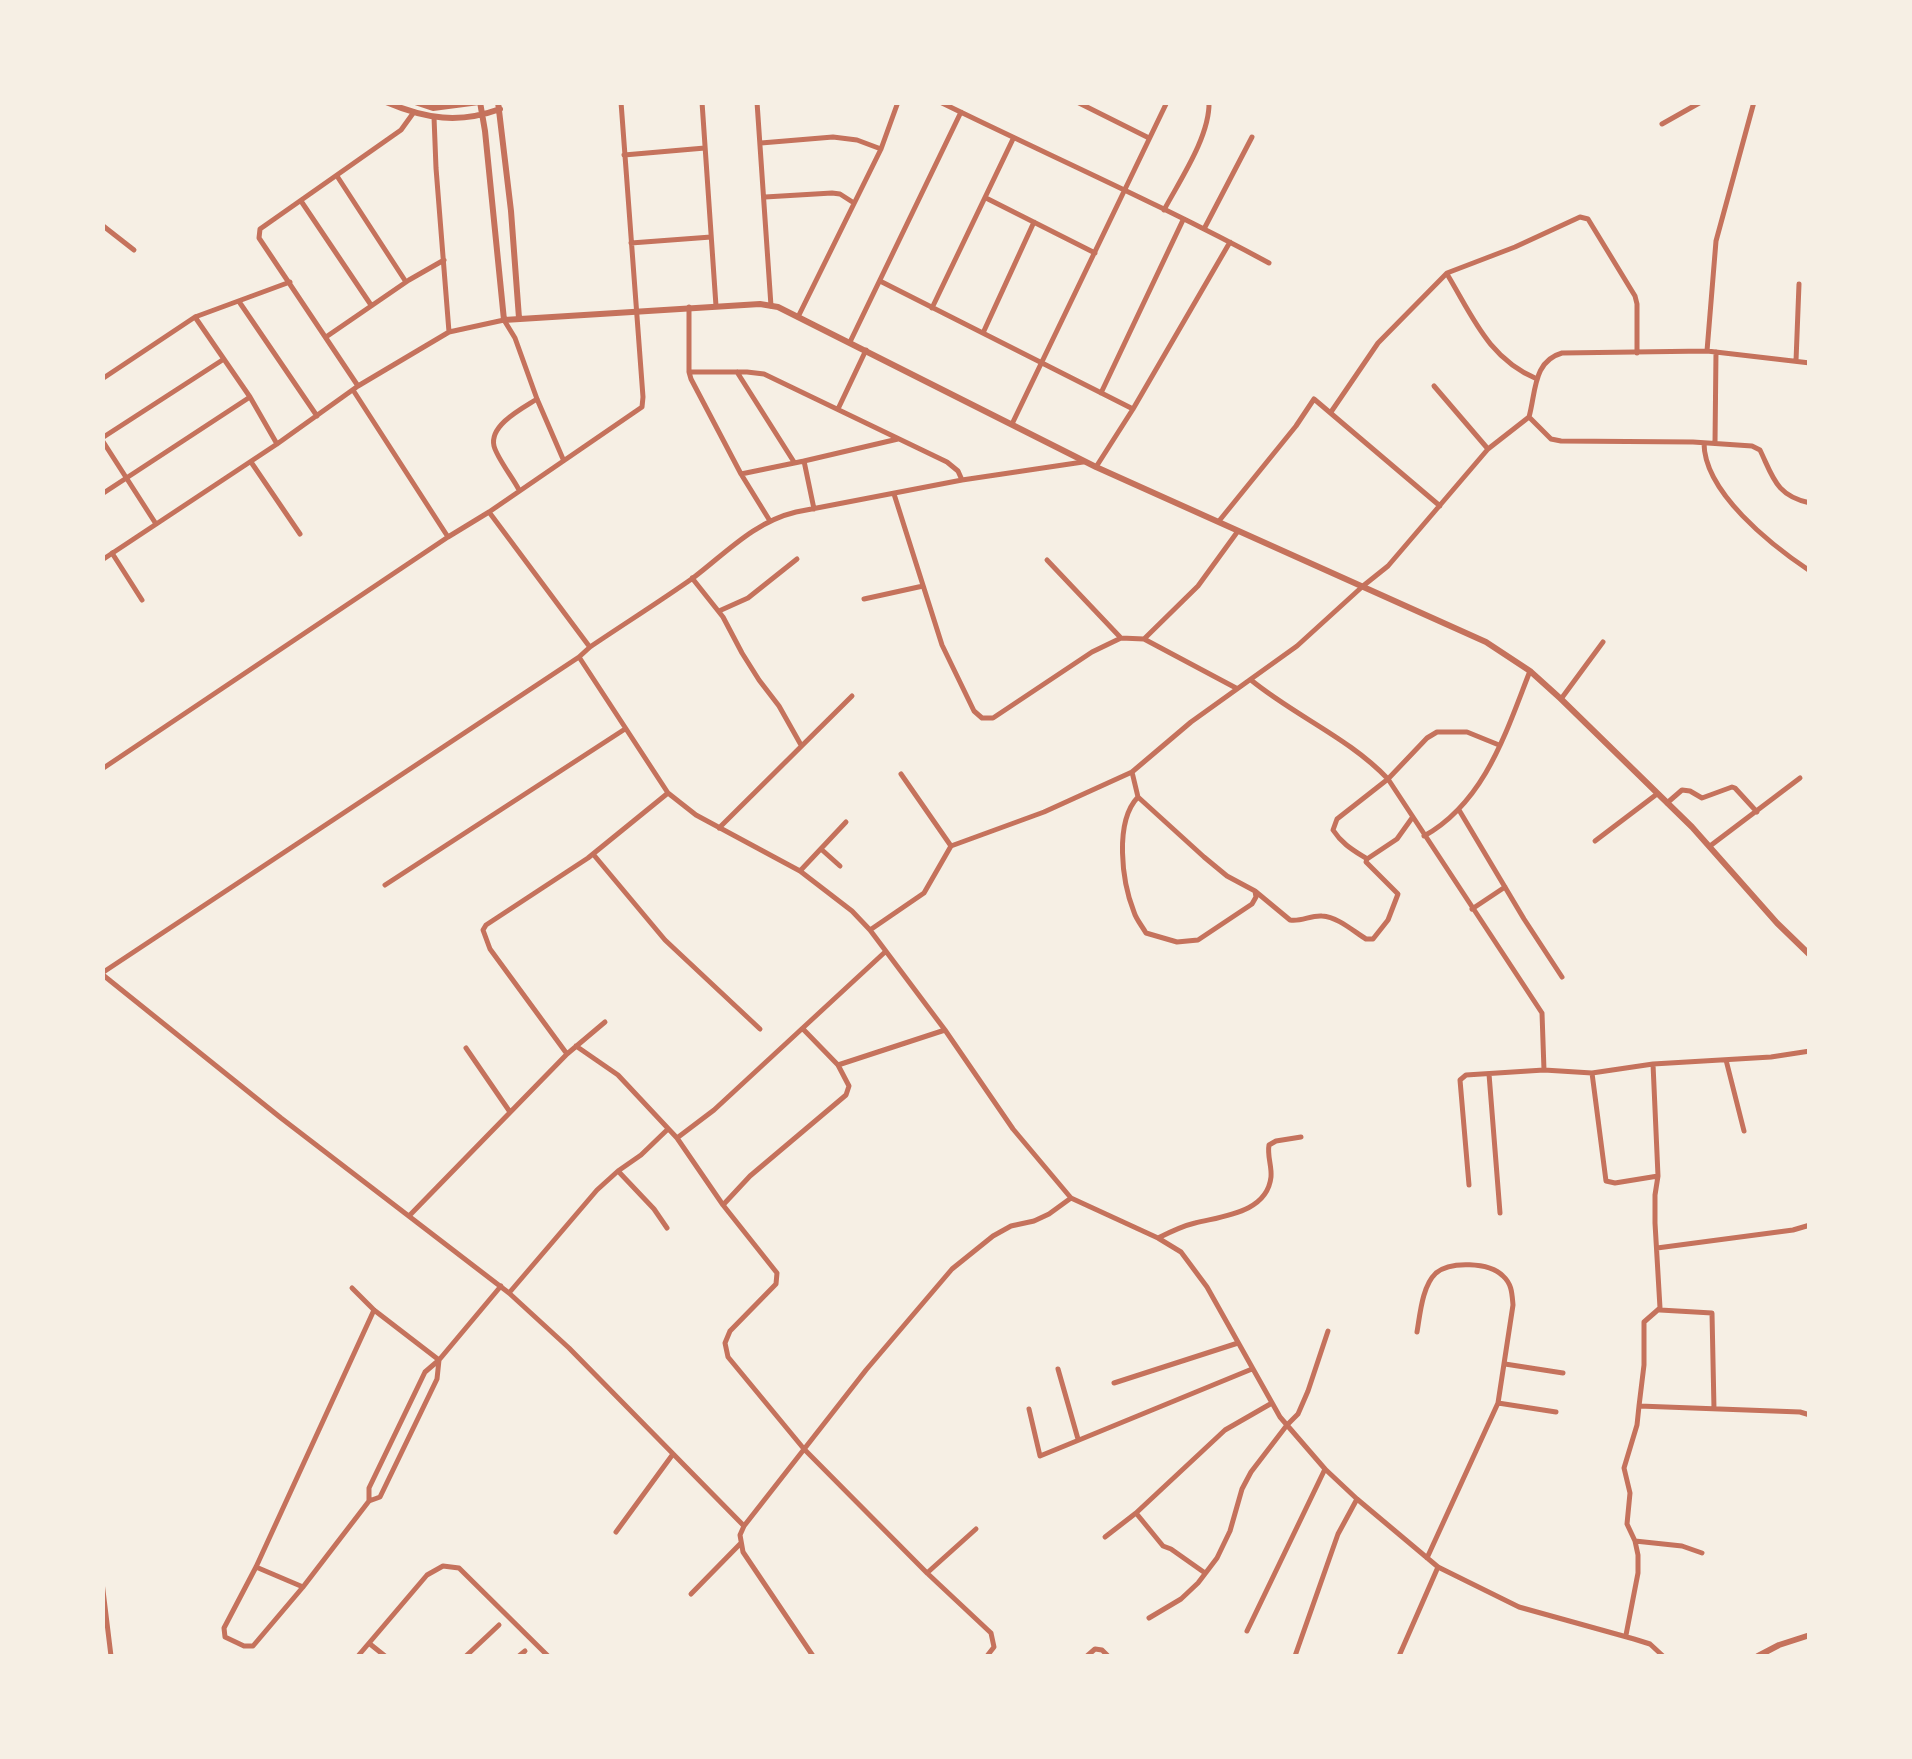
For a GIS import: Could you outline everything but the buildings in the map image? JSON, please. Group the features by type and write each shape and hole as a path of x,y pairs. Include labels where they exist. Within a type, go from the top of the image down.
{"street":[{"path":"386,102 434,118 482,116 507,102"},
{"path":"448,536 258,233 401,130 416,103 437,108 479,102 504,320 515,338 563,459"},
{"path":"102,769 642,407 620,102"},
{"path":"702,102 716,306"},
{"path":"758,102 770,306"},
{"path":"798,317 880,149 898,102"},
{"path":"940,102 1269,263"},
{"path":"1077,102 1149,138"},
{"path":"1012,424 1167,102"},
{"path":"1164,210 1202,136 1209,102"},
{"path":"1662,124 1701,102"},
{"path":"1707,351 1716,241 1752,104"},
{"path":"499,106 512,211 519,318 515,338"},
{"path":"850,342 962,112"},
{"path":"434,118 449,332"},
{"path":"760,143 833,137 857,140 880,149"},
{"path":"1204,229 1252,137"},
{"path":"932,308 1013,139"},
{"path":"624,154 705,148"},
{"path":"337,176 406,282"},
{"path":"764,197 832,193 854,203"},
{"path":"986,198 1094,254"},
{"path":"301,202 371,305"},
{"path":"494,212 512,211"},
{"path":"1331,412 1378,343 1447,273 1584,217 1635,296 1637,353"},
{"path":"1100,394 1184,220"},
{"path":"983,334 1034,222"},
{"path":"102,225 134,250"},
{"path":"630,243 712,237"},
{"path":"1096,467 1230,242"},
{"path":"326,337 444,260"},
{"path":"1447,273 1489,344 1506,362 1537,380"},
{"path":"880,281 1133,409"},
{"path":"102,379 195,317 290,282"},
{"path":"1796,361 1799,284"},
{"path":"239,302 316,416"},
{"path":"102,560 278,444 355,388 449,332 519,318 770,306 850,342 1096,467 1486,642 1530,671 1561,700 1710,846 1810,955"},
{"path":"689,307 691,380 770,521"},
{"path":"195,317 278,444"},
{"path":"838,409 866,350"},
{"path":"870,930 924,893 951,846 1044,812 1132,772 1191,722 1297,646 1388,566 1488,449 1530,417 1537,380 1548,356 1707,351 1810,363"},
{"path":"1715,443 1716,352"},
{"path":"156,524 102,439 224,359"},
{"path":"690,372 764,374 948,462 962,480"},
{"path":"737,372 794,463"},
{"path":"1434,386 1488,449"},
{"path":"102,494 250,397"},
{"path":"519,490 494,440 501,426 537,399"},
{"path":"1219,521 1314,399 1440,506"},
{"path":"1530,417 1551,440 1752,446 1760,450 1774,482 1785,494 1810,503"},
{"path":"741,474 898,439"},
{"path":"1704,442 1708,468 1735,507 1810,571"},
{"path":"804,461 814,509"},
{"path":"250,462 300,534"},
{"path":"744,1526 569,1348 501,1286 102,974 579,657 757,527 779,516 814,509 962,480 1086,462"},
{"path":"894,494 942,645 974,711 982,718 993,718 1092,652 1121,638 1144,639 1237,688"},
{"path":"489,512 590,647"},
{"path":"1144,639 1198,586 1238,531"},
{"path":"112,554 142,600"},
{"path":"719,611 748,598 797,559"},
{"path":"1046,560 1121,638"},
{"path":"692,578 719,611 800,745"},
{"path":"864,599 923,586"},
{"path":"1561,700 1603,642"},
{"path":"579,657 668,793 696,815 800,871 852,910 944,1030 1013,1130 1071,1198 1181,1252 1207,1287 1272,1404 1325,1469 1356,1498 1438,1567 1520,1607 1650,1644 1664,1656"},
{"path":"1424,836 1459,810 1485,776 1530,671"},
{"path":"1251,680 1359,752 1388,779 1542,1014 1544,1070"},
{"path":"719,828 852,696"},
{"path":"384,886 625,728"},
{"path":"1367,859 1338,838 1334,824 1388,779 1427,738 1437,732 1466,732 1499,745"},
{"path":"1132,772 1138,797 1204,857 1290,920 1328,916 1373,939 1388,920 1398,896 1369,868 1367,859"},
{"path":"902,774 951,846"},
{"path":"1710,846 1800,778"},
{"path":"1667,803 1682,790 1702,798 1732,787 1757,812"},
{"path":"567,1054 490,949 482,932 592,854 668,793"},
{"path":"1596,841 1657,794"},
{"path":"1138,797 1122,831 1134,914 1146,932 1177,942 1198,940 1252,904 1255,891"},
{"path":"1459,810 1562,977"},
{"path":"1367,859 1397,839 1412,817"},
{"path":"800,871 846,822"},
{"path":"821,848 840,866"},
{"path":"592,854 665,940 760,1029"},
{"path":"1472,909 1505,887"},
{"path":"677,1138 714,1110 886,952"},
{"path":"408,1216 567,1054 605,1022"},
{"path":"723,1205 750,1176 846,1095 849,1086 838,1065 803,1029"},
{"path":"838,1065 944,1030"},
{"path":"576,1046 618,1075 677,1138 777,1273 776,1284 730,1331 725,1343 728,1357 804,1448 991,1633 994,1647 987,1656"},
{"path":"466,1048 510,1112"},
{"path":"1468,1185 1460,1080 1466,1074 1544,1070 1592,1073 1653,1064 1771,1058 1810,1051"},
{"path":"1726,1060 1744,1131"},
{"path":"1653,1064 1660,1310"},
{"path":"1592,1073 1606,1181 1658,1176"},
{"path":"1489,1074 1500,1213"},
{"path":"509,1293 597,1190 668,1129"},
{"path":"1158,1238 1191,1224 1242,1212 1266,1192 1271,1176 1269,1146 1300,1137"},
{"path":"618,1171 667,1228"},
{"path":"814,1656 743,1552 740,1535 744,1526 952,1269 993,1236 1049,1214 1071,1198"},
{"path":"1658,1248 1810,1225"},
{"path":"1418,1332 1420,1309 1432,1278 1449,1266 1490,1268 1503,1275 1511,1288 1513,1305 1498,1403 1427,1558"},
{"path":"370,1501 369,1488 425,1372 501,1286"},
{"path":"352,1288 439,1360"},
{"path":"374,1310 224,1628 225,1637 252,1646 370,1501 380,1496 438,1379 439,1360"},
{"path":"1626,1636 1638,1556 1627,1524 1630,1493 1624,1468 1639,1406 1644,1322 1648,1316 1660,1310 1712,1313 1714,1409"},
{"path":"1149,1618 1182,1599 1217,1558 1251,1472 1298,1414 1328,1331"},
{"path":"1114,1383 1238,1343"},
{"path":"1505,1364 1563,1373"},
{"path":"1058,1369 1078,1439"},
{"path":"1030,1409 1040,1456 1252,1369"},
{"path":"1498,1403 1556,1412"},
{"path":"1106,1537 1225,1430 1272,1404"},
{"path":"1639,1406 1810,1415"},
{"path":"616,1532 674,1453"},
{"path":"1247,1632 1325,1469"},
{"path":"1295,1656 1338,1534 1356,1498"},
{"path":"1136,1513 1163,1546 1206,1573"},
{"path":"927,1573 976,1529"},
{"path":"1635,1540 1702,1553"},
{"path":"690,1594 740,1544"},
{"path":"358,1656 427,1575 442,1566 459,1568 548,1656"},
{"path":"256,1567 303,1587"},
{"path":"1400,1656 1438,1567"},
{"path":"102,1582 111,1656"},
{"path":"466,1656 499,1625"},
{"path":"1758,1656 1809,1635 1810,1626"},
{"path":"370,1644 385,1656"},
{"path":"1087,1656 1095,1649 1108,1656"},
{"path":"518,1656 524,1651"}]}
